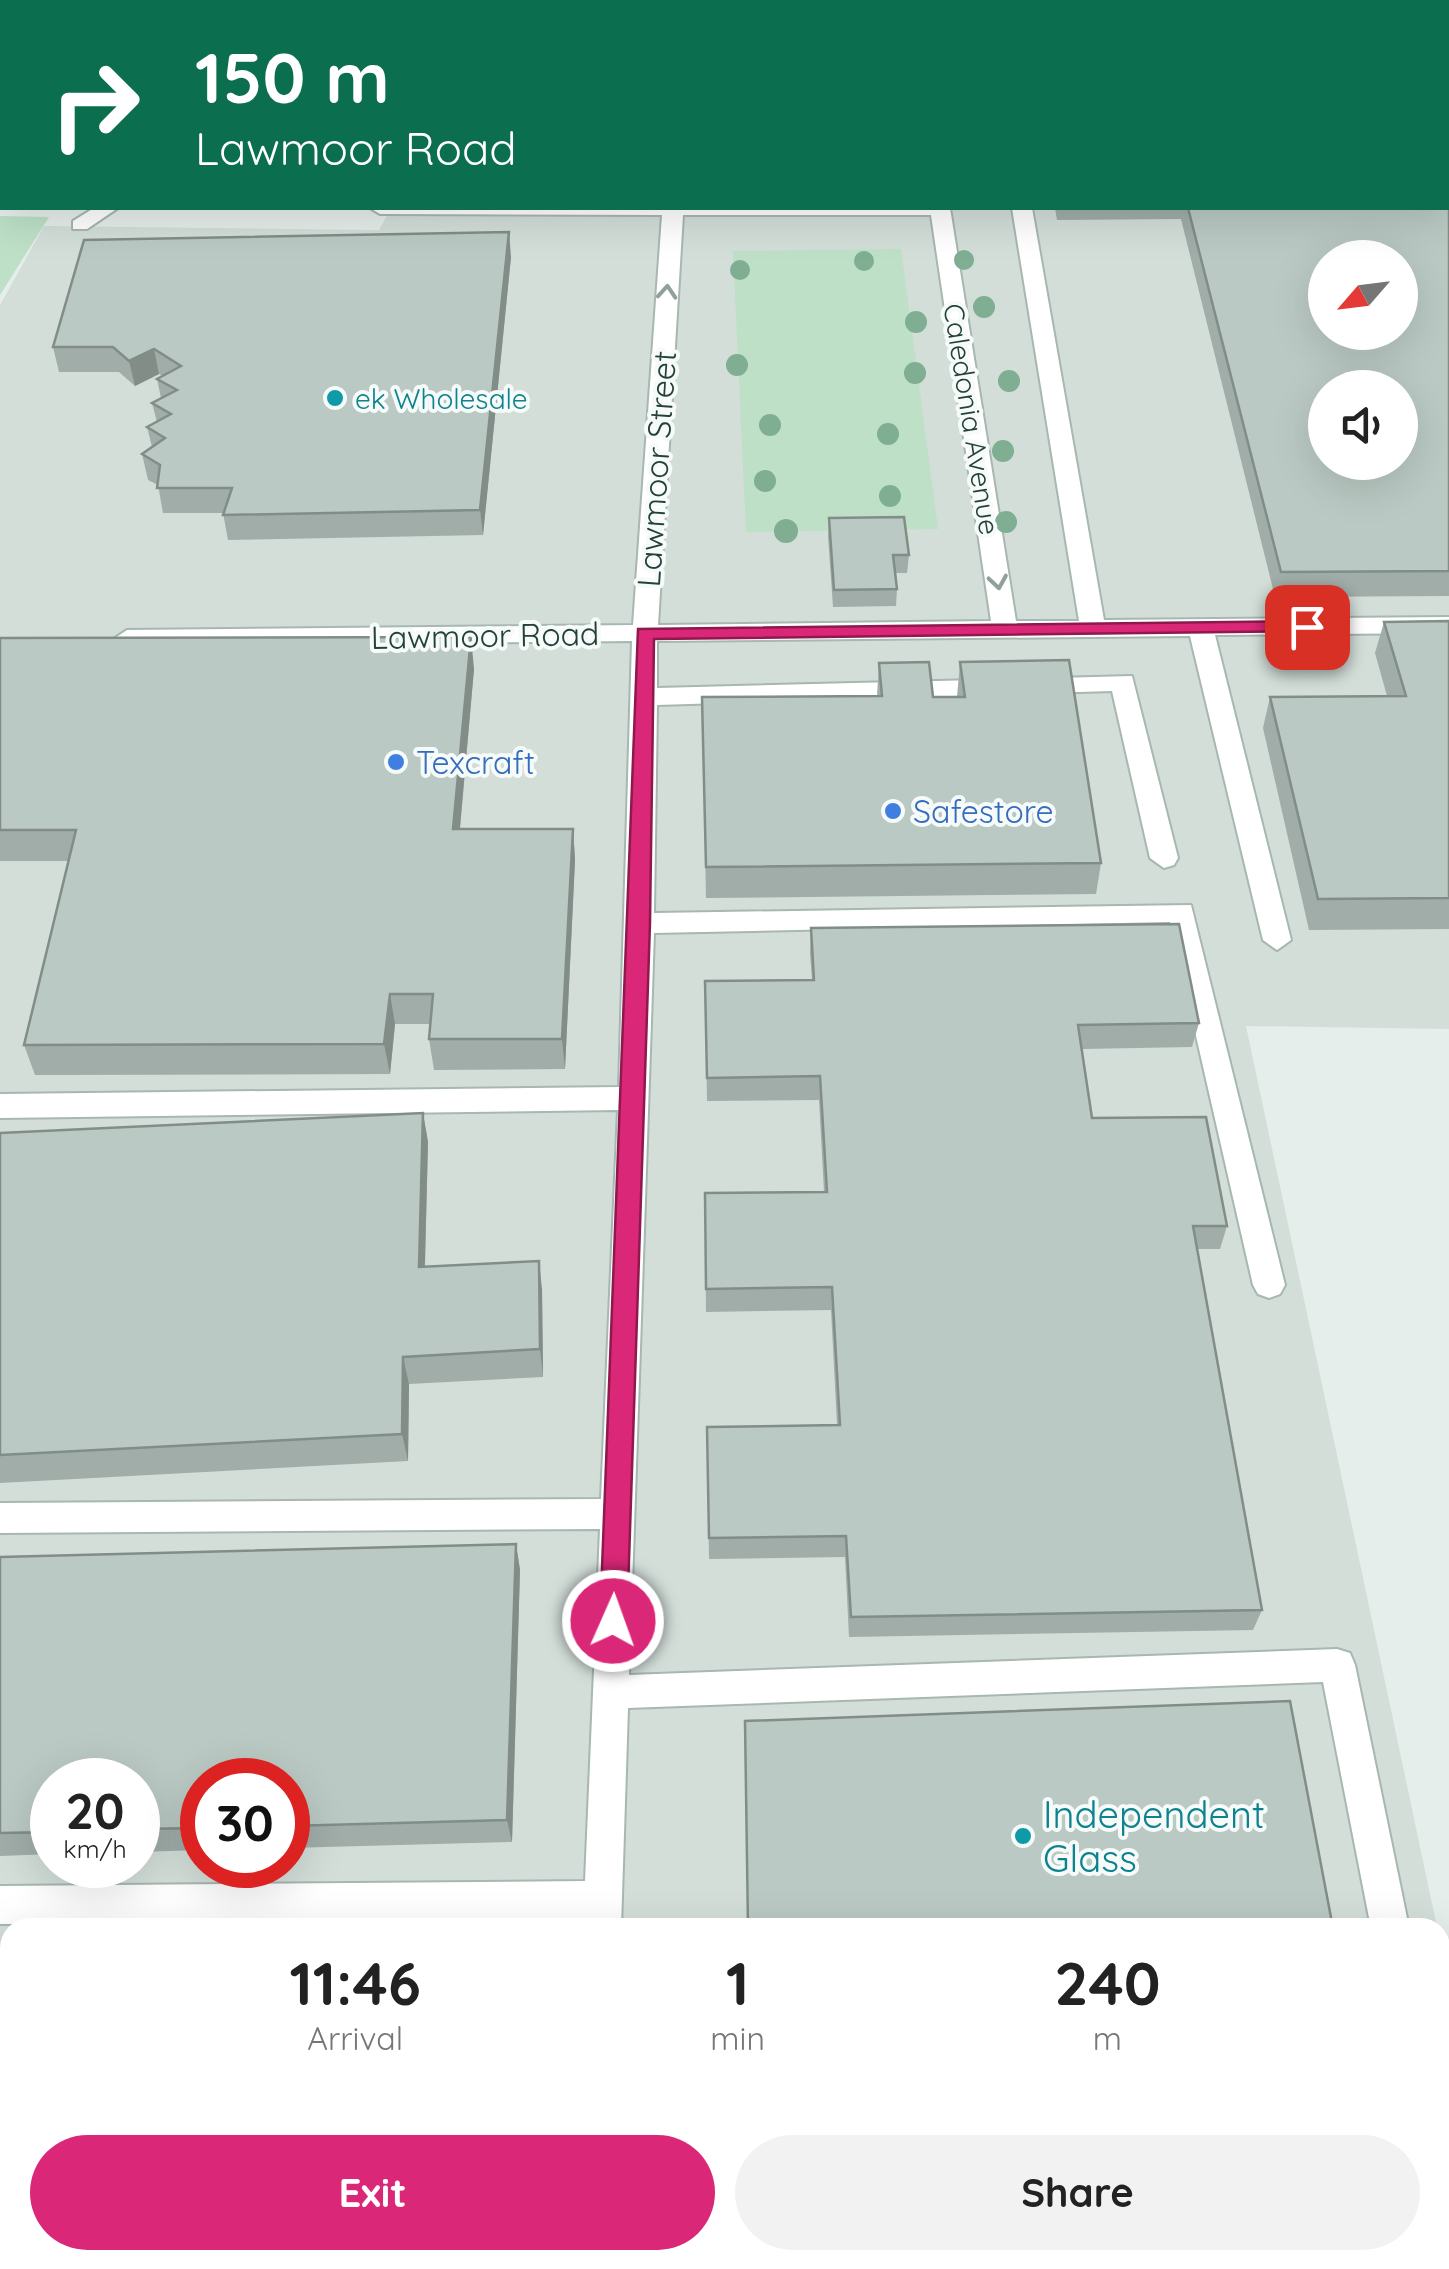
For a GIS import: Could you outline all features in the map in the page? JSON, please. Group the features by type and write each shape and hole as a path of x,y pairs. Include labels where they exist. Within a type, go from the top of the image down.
{"street":[{"path":"80,225 105,210"},
{"name":"Lawmoor Street","path":"603,1914 640,923 645,633 672,210"},
{"name":"Caledonia Avenue","path":"940,210 1005,630"},
{"path":"1022,210 1093,629"},
{"name":"Lawmoor Road","path":"98,639 1449,626"},
{"path":"1201,628 1277,940"},
{"path":"645,697 1124,682 1164,858"},
{"path":"640,923 1181,912 1269,1286"},
{"path":"0,1106 634,1098"},
{"path":"0,1518 617,1514"},
{"path":"610,1692 1337,1665 1388,1918"},
{"path":"0,1905 603,1914"}],"shaded area":[{"path":"390,210 1449,210 1449,1029 1246,1026 1435,1918 0,1918 0,305 44,226 379,230"}],"green space":[{"path":"0,216 49,217 0,295"},
{"path":"901,249 938,529 746,532 733,251"}],"building":[{"path":"1189,210 1449,210 1449,571 1281,572"},
{"name":"ek Wholesale","path":"509,232 480,510 223,515 232,488 157,488 160,465 142,454 165,438 147,427 171,414 152,403 177,390 157,379 181,366 154,349 129,361 113,347 53,347 84,240"},
{"path":"904,517 909,555 893,555 897,589 834,590 829,518"},
{"path":"1449,621 1449,898 1318,899 1270,697 1406,696 1384,622"},
{"path":"471,637 453,829 573,829 562,1039 429,1039 433,994 390,994 384,1044 24,1045 76,830 0,830 0,638"},
{"name":"Safestore","path":"1069,660 1101,863 706,867 702,697 882,696 879,663 929,662 933,697 965,697 960,662"},
{"path":"1179,924 1199,1023 1078,1025 1092,1118 1206,1117 1227,1226 1193,1226 1262,1610 851,1617 846,1536 709,1538 707,1427 840,1425 832,1287 706,1289 705,1193 827,1192 820,1076 707,1078 705,981 814,980 811,928"},
{"path":"423,1113 419,1267 539,1261 540,1349 403,1357 402,1434 0,1455 0,1133"},
{"path":"516,1544 507,1820 310,1825 310,1758 180,1758 180,1828 160,1829 160,1758 30,1758 30,1832 0,1833 0,1557"},
{"name":"Independent Glass","path":"1290,1701 1331,1918 748,1918 745,1721"}],"place":[{"name":"ek Wholesale","path":"335,398"},
{"name":"Texcraft","path":"396,762"},
{"name":"Safestore","path":"893,811"},
{"name":"Independent Glass","path":"1023,1836"}],"route":[{"path":"613,1621 640,923 645,633 1307,627"}]}
